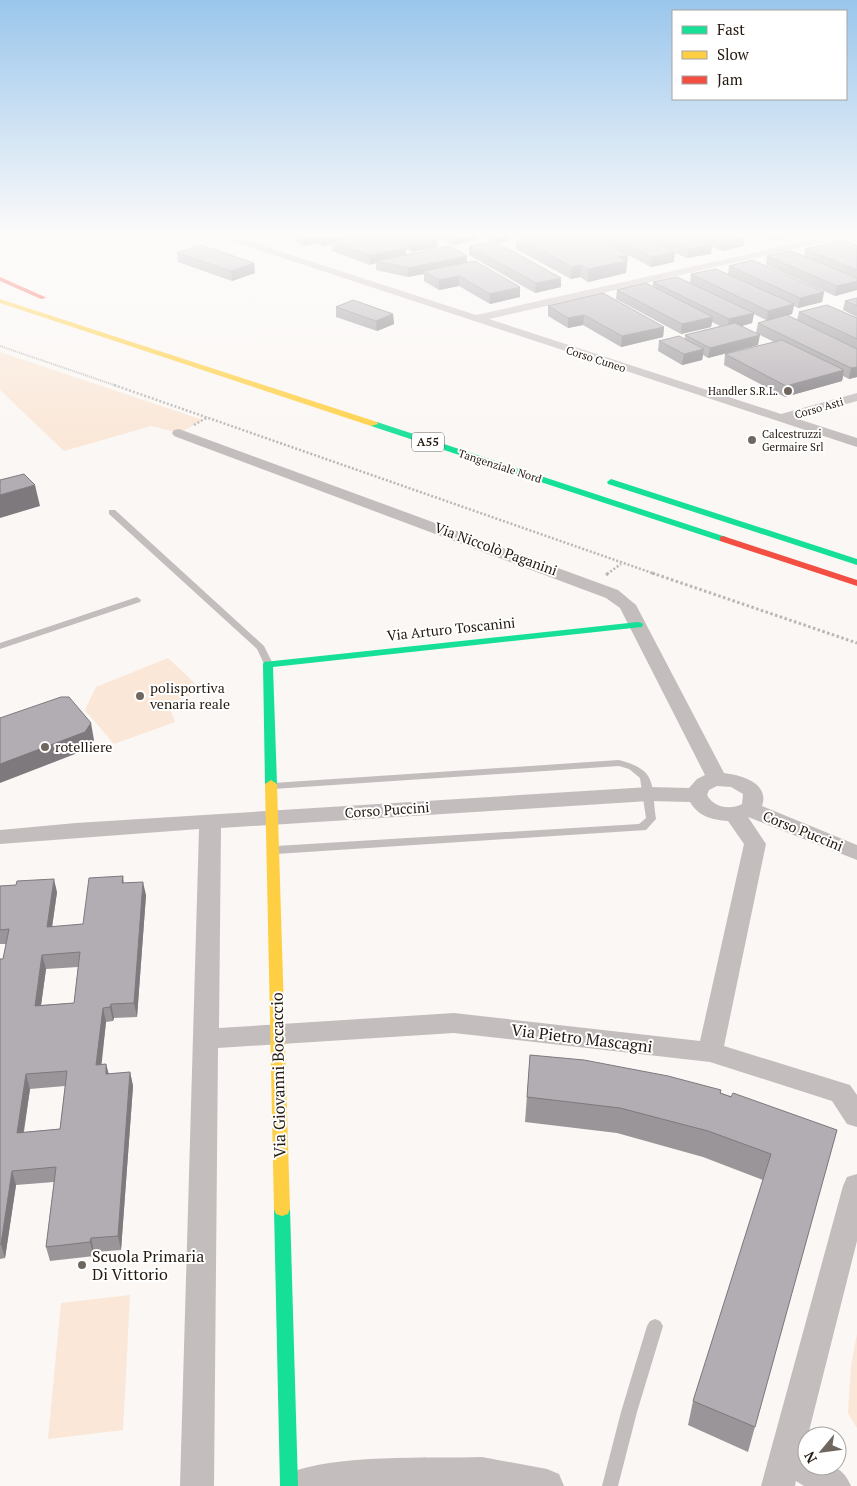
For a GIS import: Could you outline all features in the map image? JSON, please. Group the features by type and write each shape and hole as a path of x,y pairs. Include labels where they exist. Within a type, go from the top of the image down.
{"main road":[{"name":"Tangenziale Nord","path":"13,305 857,583"},
{"path":"0,309 166,355"},
{"path":"599,479 857,562"},
{"name":"Via Arturo Toscanini","path":"268,664 638,624"},
{"name":"Via Giovanni Boccaccio","path":"268,664 289,1486"}],"street":[{"name":"Corso Cuneo","path":"429,305 857,443"},
{"path":"473,320 538,305"},
{"name":"Corso Asti","path":"782,418 857,397"},
{"name":"Via Niccolò Paganini","path":"179,432 612,594 627,605 638,624 717,779"},
{"path":"717,779 734,781 749,788 754,795 754,802 742,812 713,811 704,806 698,795 700,787 706,782 717,779"},
{"name":"Corso Puccini","path":"76,830 649,794 698,795"},
{"path":"710,1052 755,844 746,828 742,812"},
{"name":"Corso Puccini","path":"742,812 857,853"},
{"path":"197,1486 210,822"},
{"path":"0,830 76,830"},
{"path":"0,837 76,830"},
{"name":"Via Pietro Mascagni","path":"205,1039 454,1023 710,1052 841,1094 857,1116"},
{"path":"778,1486 788,1455 857,1186"},
{"path":"788,1455 834,1486"},
{"path":"299,1486 360,1477 482,1474 547,1486"}],"lane":[{"path":"112,512 261,648 268,664"},
{"path":"0,646 137,600"},
{"path":"271,786 619,763 633,768 645,777 649,794 651,819 642,827 272,850"},
{"path":"610,1486 629,1412 655,1326"}],"path":[{"path":"0,346 209,417 621,564 857,643"}],"shaded area":[{"path":"0,352 203,420 179,433 151,426 64,451 0,390"},
{"name":"polisportiva venaria reale","path":"168,658 202,690 177,701 182,707 171,711 175,722 114,744 85,710 96,687"},
{"path":"130,1295 123,1430 48,1439 61,1303"},
{"path":"857,1334 857,1428 848,1413 851,1366"}],"building":[{"path":"368,305 393,314 376,321 336,307"},
{"path":"625,305 664,327 622,336 584,315 568,318 548,306"},
{"path":"646,305 690,305 713,317 682,324"},
{"path":"701,305 738,305 754,313 729,319"},
{"path":"756,305 789,305 768,311"},
{"path":"828,305 857,318 857,339 799,312"},
{"path":"787,315 857,349 857,367 851,368 758,323"},
{"path":"735,323 760,335 710,348 685,335"},
{"path":"679,336 704,349 684,354 659,341"},
{"path":"782,340 844,370 786,386 725,354"},
{"path":"24,474 35,485 0,495 0,480"},
{"path":"61,697 69,697 91,723 85,732 0,764 0,718"},
{"path":"123,876 122,883 143,882 134,1003 111,1004 110,1007 103,1008 96,1065 106,1064 106,1074 130,1072 118,1236 91,1238 90,1242 46,1247 56,1167 12,1171 0,1244 0,959 3,959 9,929 0,930 0,886 16,885 17,881 54,879 47,927 83,924 89,878","holes":["80,952 74,1003 35,1006 42,955","67,1071 60,1129 17,1133 26,1074"]},
{"path":"530,1055 584,1060 668,1076 721,1090 720,1093 731,1097 733,1093 837,1130 755,1427 693,1401 771,1154 708,1131 620,1108 527,1097"}],"traffic: fast":[{"path":"374,424 723,539"},
{"path":"611,482 857,562"},
{"path":"271,784 268,664 638,625"},
{"path":"282,1209 289,1486"}],"traffic: slow":[{"path":"13,305 374,424"},
{"path":"271,784 282,1209"}],"traffic: jam":[{"path":"723,539 857,583"}],"place":[{"name":"Handler S.R.L.","path":"788,391"},
{"name":"Calcestruzzi Germaire Srl","path":"752,440"},
{"name":"polisportiva venaria reale","path":"140,696"},
{"name":"rotelliere","path":"45,747"},
{"name":"Scuola Primaria Di Vittorio","path":"82,1265"}]}
